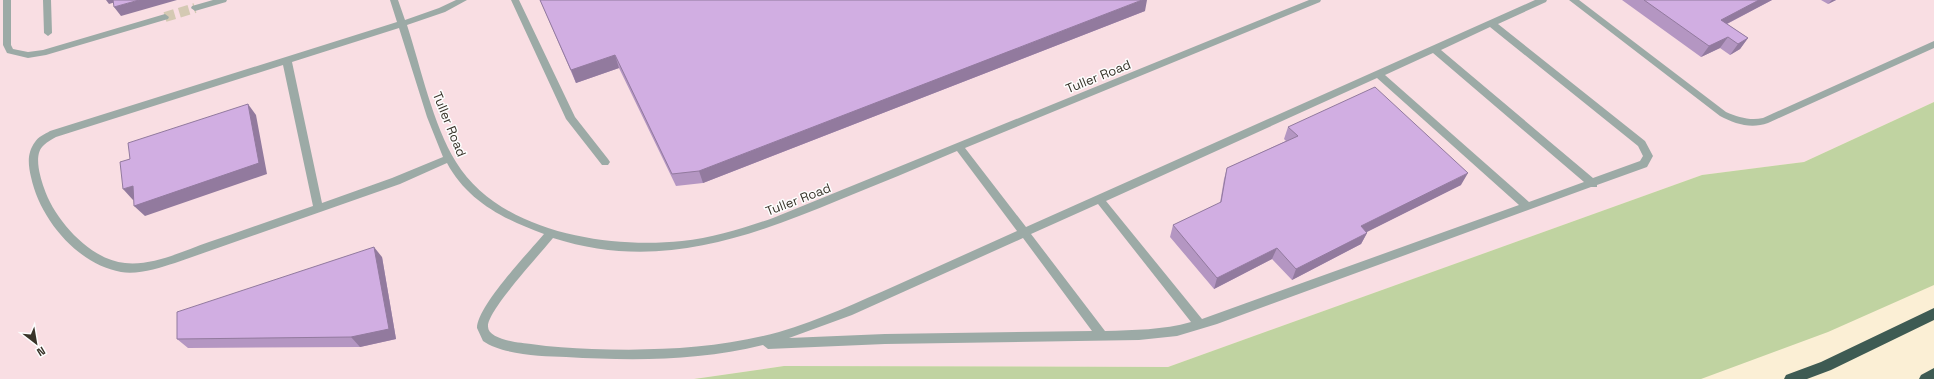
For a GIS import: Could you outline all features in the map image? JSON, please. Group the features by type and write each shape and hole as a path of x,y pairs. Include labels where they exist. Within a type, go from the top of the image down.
{"highway":[{"path":"1791,379 1826,366 1934,314"},
{"path":"1926,379 1934,374"}],"street":[{"path":"7,0 7,45 10,51 22,54 51,51 165,17"},
{"path":"47,0 48,33"},
{"path":"195,8 223,0"},
{"name":"Tuller Road","path":"394,0 432,119 448,158 463,180 495,207 535,228 592,242 650,247 682,245 713,240 745,232 777,221 1317,0"},
{"path":"448,158 396,181 171,260 144,267 124,268 105,262 95,256 63,232 51,218 44,204 34,165 33,154 35,149 42,141 53,134 402,24 442,10 463,0"},
{"path":"515,0 571,119 605,162"},
{"path":"551,233 502,293 486,316 482,327 484,334 491,340 556,352 598,354 671,354 751,344 784,336 828,320 1434,49 1491,23 1527,3 1543,0"},
{"path":"1573,0 1723,114 1739,121 1750,123 1765,121 1934,44"},
{"path":"732,347 878,339 1102,335 1164,332 1200,325 1642,166 1647,159 1646,150 1638,141 1491,23"},
{"path":"1434,49 1592,184"},
{"path":"287,60 318,208"},
{"path":"1378,74 1528,207"},
{"path":"959,147 1102,335"},
{"path":"1099,200 1200,325"}],"shaded area":[{"path":"0,0 1934,0 1934,102 1804,162 1702,175 1168,367 784,366 694,379 0,379"}],"green space":[{"path":"1934,102 1934,285 1828,332 1701,379 694,379 784,366 1168,367 1702,175 1804,162"}],"building":[{"path":"113,0 139,0 114,7"},
{"path":"540,0 1142,0 699,171 672,174 615,55 571,70"},
{"path":"1644,0 1759,0 1721,20 1748,38 1738,44 1728,37 1709,46"},
{"path":"1375,87 1468,173 1361,226 1367,233 1296,269 1277,248 1217,278 1173,225 1221,202 1227,168 1298,136 1288,127"},
{"path":"248,104 259,163 134,206 133,186 123,189 120,162 130,159 128,143"},
{"path":"374,247 389,329 351,337 177,339 177,312"}],"tunnel":[{"path":"165,17 195,8"}]}
